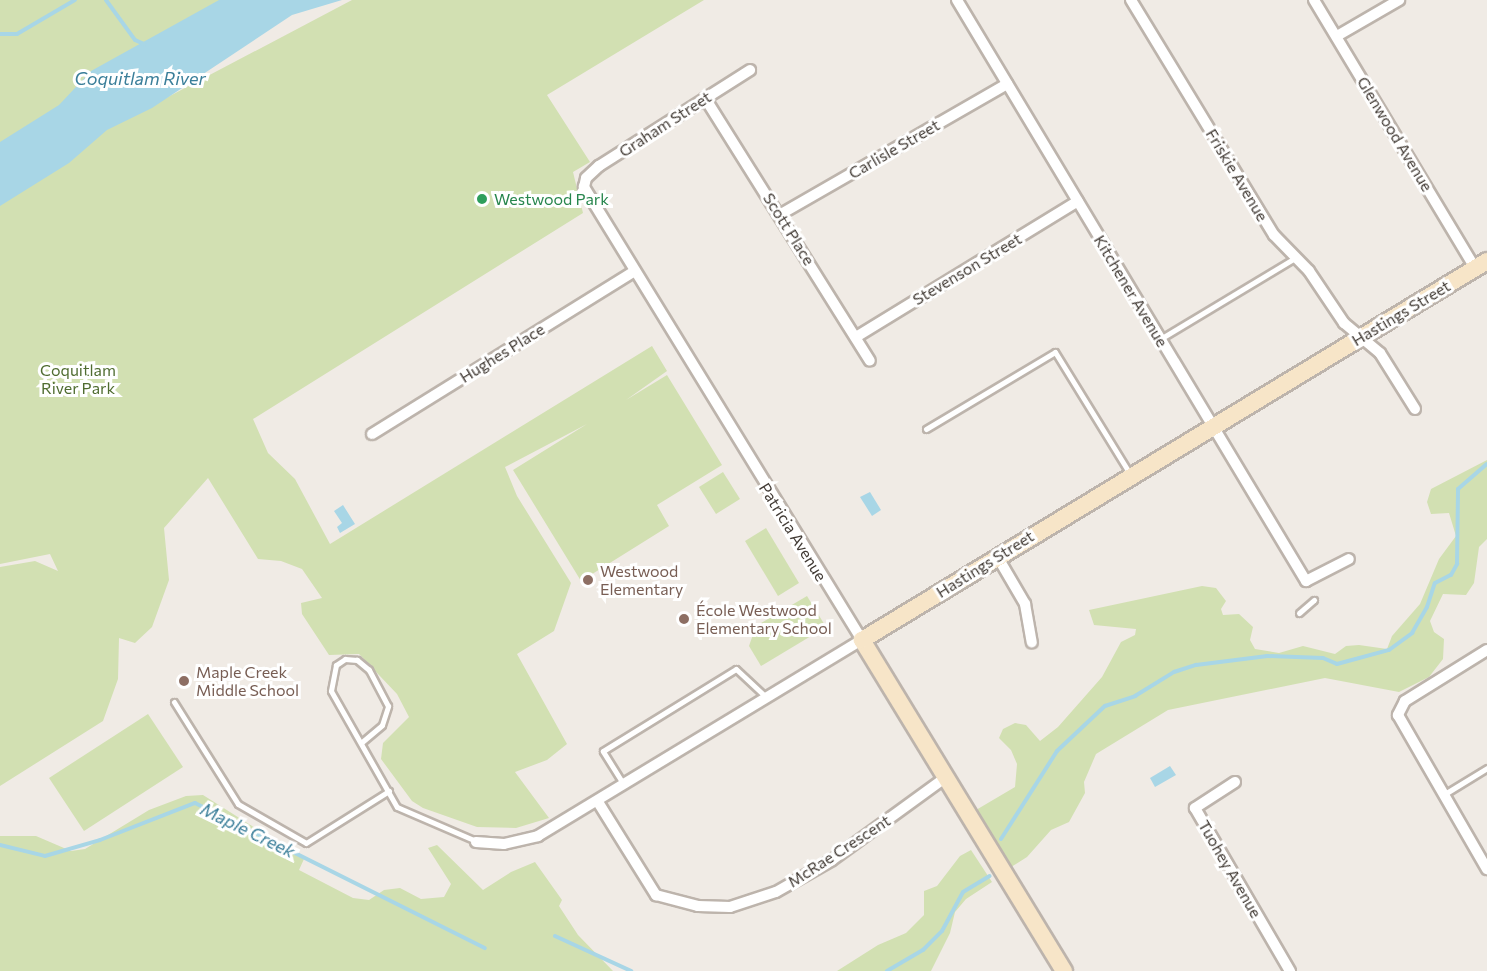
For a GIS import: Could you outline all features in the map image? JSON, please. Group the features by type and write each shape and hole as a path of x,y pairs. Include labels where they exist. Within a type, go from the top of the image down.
{"street":[{"name":"Kitchener Avenue","path":"957,0 1306,581 1349,559"},
{"name":"Friskie Avenue","path":"1131,0 1274,235 1315,279 1344,323 1380,353 1415,410"},
{"name":"Glenwood Avenue","path":"1314,0 1481,264"},
{"path":"1337,36 1399,0"},
{"name":"Graham Street","path":"584,183 599,166 750,70"},
{"name":"Carlisle Street","path":"781,214 1007,84"},
{"name":"Scott Place","path":"705,98 781,214 870,361"},
{"name":"Patricia Avenue","path":"584,183 588,198 633,272 1064,971"},
{"name":"Stevenson Street","path":"856,337 1078,201"},
{"name":"Hastings Street","path":"476,842 522,842 598,802 997,556 1481,264"},
{"name":"Hughes Place","path":"372,434 633,272"},
{"path":"997,556 1025,604 1032,642"},
{"path":"1487,651 1405,701 1399,709 1400,725 1487,868"},
{"name":"McRae Crescent","path":"598,802 656,895 690,905 730,907 776,892 832,860 945,778"},
{"name":"Tuohey Avenue","path":"1234,782 1195,808 1290,971"}],"lane":[{"path":"1160,339 1295,258"},
{"path":"926,429 1056,352 1131,475"},
{"path":"1299,613 1314,600"},
{"path":"362,742 382,725 388,706 369,670 357,660 345,659 336,665 331,691 398,807 476,842"},
{"path":"624,785 603,752 736,669 766,697"},
{"path":"174,702 238,804 306,843 389,791"},
{"path":"1443,795 1487,768"}],"green space":[{"name":"Coquitlam River Park","path":"0,0 245,0 37,166 352,0 704,0 547,95 590,162 573,172 583,213 253,419 268,453 295,479 330,544 652,346 667,371 626,400 667,375 722,465 657,505 669,526 581,581 513,470 587,424 505,467 517,496 571,583 554,631 517,654 567,744 547,760 515,772 549,818 516,828 477,827 423,808 412,801 381,759 383,743 409,717 397,694 359,654 329,655 302,614 301,603 322,598 302,569 281,561 258,559 208,478 164,528 169,580 152,627 135,643 119,638 118,679 103,721 0,786 0,567 35,561 58,571 50,554 0,564"},
{"path":"1487,460 1487,539 1479,547 1474,583 1466,595 1443,594 1430,621 1434,632 1444,639 1443,659 1429,677 1399,692 1325,678 1168,710 1096,754 1084,782 1085,793 1069,822 1051,830 1027,857 1011,867 1006,862 976,810 1015,787 1017,764 1011,750 999,738 1003,729 1015,723 1026,725 1040,741 1058,727 1102,677 1121,642 1135,635 1136,629 1094,625 1089,610 1202,586 1216,588 1226,601 1221,609 1223,615 1239,614 1253,627 1250,640 1255,649 1279,653 1303,646 1335,654 1346,646 1359,645 1387,649 1392,636 1420,604 1439,559 1456,536 1449,513 1431,514 1427,502 1431,489"},
{"path":"723,472 740,499 716,514 699,487"},
{"path":"766,528 799,583 778,596 745,541"},
{"path":"807,596 826,627 761,666 749,646 756,626"},
{"path":"148,714 183,767 84,831 49,778"},
{"path":"203,795 304,859 299,870 353,898 369,900 384,890 400,888 421,899 444,897 451,884 428,848 437,845 483,890 511,872 535,862 562,900 559,906 578,935 613,971 0,971 0,836 36,836 71,851 85,849 149,810 186,796"},
{"path":"971,850 992,882 966,899 955,912 950,933 931,971 837,971 878,945 906,933 924,915 924,891 937,886 960,856"}],"water":[{"name":"Coquitlam River","path":"219,0 342,0 292,15 152,108 107,130 69,163 0,206 0,142 59,105 91,71"},
{"path":"870,492 881,510 872,516 860,497"},
{"path":"343,505 355,524 340,533 337,527 342,523 334,511"},
{"path":"1170,766 1176,775 1155,787 1150,778"}],"waterway":[{"path":"0,34 17,34 75,0"},
{"path":"106,0 135,40 144,44"},
{"name":"Maple Creek","path":"1001,839 1057,751 1105,706 1135,696 1174,672 1196,665 1267,656 1323,658 1337,664 1389,650 1412,633 1427,607 1435,583 1451,575 1457,564 1458,489 1487,464"},
{"name":"Maple Creek","path":"0,845 45,856 100,840 195,803 485,948"},
{"name":"Maple Creek","path":"887,971 923,950 942,931 963,892 990,876"},
{"name":"Maple Creek","path":"555,936 631,971"}],"place":[{"name":"Westwood Park","path":"482,199"},
{"name":"Westwood Elementary","path":"588,580"},
{"name":"École Westwood Elementary School","path":"684,619"},
{"name":"Maple Creek Middle School","path":"184,681"}]}
